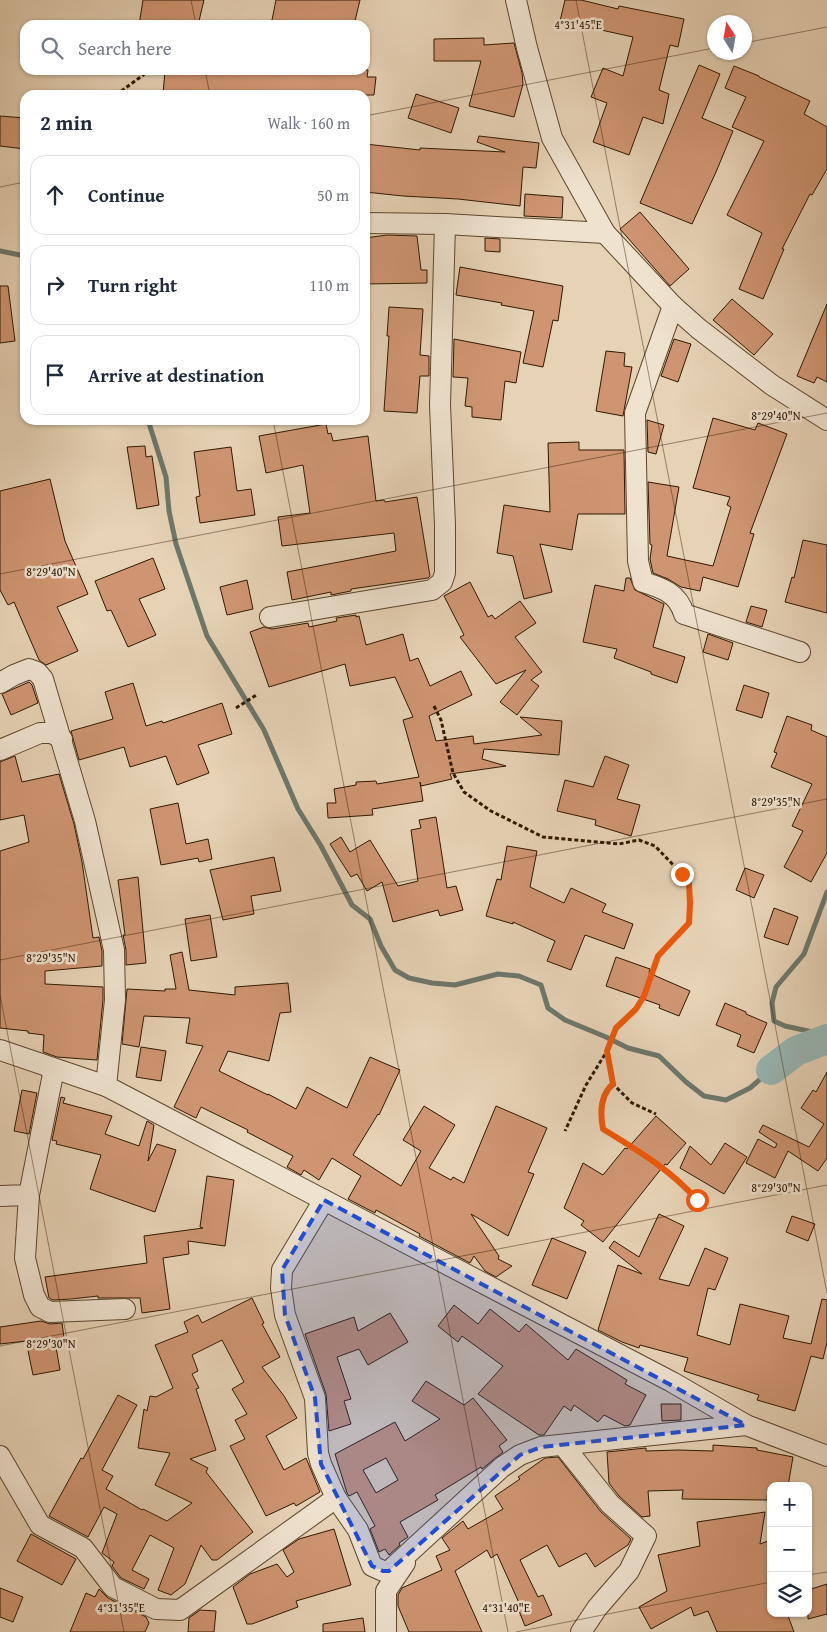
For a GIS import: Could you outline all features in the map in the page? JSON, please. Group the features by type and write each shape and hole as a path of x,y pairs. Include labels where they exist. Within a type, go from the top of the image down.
{"street":[{"path":"516,0 526,48 552,138 605,233 673,306 699,329 772,385 827,420"},
{"path":"370,223 445,224 605,233"},
{"path":"270,617 432,590 442,582 446,573 446,525 440,405 445,224"},
{"path":"673,306 635,413 638,561 640,574 643,582 671,594 677,599 684,614 800,652"},
{"path":"0,683 29,669 37,672 43,679 85,821 114,950 114,1000 106,1086"},
{"path":"0,750 40,733 52,733 62,739"},
{"path":"0,1050 106,1086 672,1382 746,1425 827,1456"},
{"path":"54,1069 29,1195 25,1258 34,1295 40,1307 50,1312 125,1309"},
{"path":"0,1196 29,1195"},
{"path":"324,1200 282,1270 281,1288 285,1315 314,1398 318,1453 321,1464 336,1498 358,1530 372,1566 378,1570 389,1571 502,1467 520,1455 541,1447 746,1425"},
{"path":"563,1445 610,1504 646,1536 630,1571 597,1608 581,1632"},
{"path":"0,1456 40,1525 83,1548 113,1586 156,1609 180,1610 336,1498"},
{"path":"386,1632 386,1591 418,1545"}],"path":[{"path":"123,90 143,75"},
{"path":"236,708 258,694"},
{"path":"434,706 441,720 453,773 464,792 471,797 491,810 543,837 619,844 639,840 654,846 682,874 689,884 689,923 658,956 644,996 636,1009 616,1028 607,1051 586,1085 565,1131"},
{"path":"607,1051 613,1084 632,1103 656,1114"},
{"path":"613,1084 605,1090 600,1114 603,1129 647,1156 684,1185 697,1200"}],"highlighted area":[{"path":"324,1200 746,1425 541,1447 520,1455 389,1571 383,1571 372,1566 321,1464 315,1398 285,1315 282,1270"}],"building":[{"path":"143,0 204,0 199,20 140,20"},
{"path":"276,0 360,0 355,20 272,20"},
{"path":"565,0 581,0 618,9 619,6 684,19 678,47 670,45 659,90 669,94 663,124 643,117 629,155 593,142 607,103 591,97 603,68 623,76 633,37 560,21"},
{"path":"484,38 484,45 514,43 523,84 514,117 469,106 481,61 434,61 434,39"},
{"path":"699,65 720,74 702,118 733,131 692,224 640,203"},
{"path":"734,66 810,101 804,114 827,127 827,169 812,195 810,194 782,249 784,249 763,299 739,289 762,233 727,215 764,141 732,127 746,97 725,88"},
{"path":"165,75 367,75 367,77 376,77 374,95 370,95 370,90 163,90"},
{"path":"416,94 459,108 451,133 408,118"},
{"path":"0,116 20,118 20,148 0,146"},
{"path":"479,136 539,143 536,168 523,167 520,206 370,193 370,145 420,150 420,148 505,152 477,142"},
{"path":"525,194 563,197 562,218 524,216"},
{"path":"640,212 689,269 670,286 620,229"},
{"path":"387,235 417,236 421,270 427,270 427,283 370,284 370,237"},
{"path":"485,238 500,239 500,252 485,251"},
{"path":"460,267 563,286 558,321 553,320 543,367 523,363 534,311 456,295"},
{"path":"0,286 8,286 15,341 0,343"},
{"path":"732,299 773,334 754,355 713,320"},
{"path":"827,304 827,382 817,377 814,383 797,376"},
{"path":"389,307 423,309 420,355 429,356 429,376 420,376 417,413 384,411"},
{"path":"454,339 521,352 516,383 505,381 501,420 472,417 472,407 465,406 468,378 453,377"},
{"path":"674,339 691,344 678,382 661,376"},
{"path":"606,351 625,353 624,366 632,367 623,416 596,411"},
{"path":"713,418 755,430 758,423 787,434 750,533 754,534 738,587 703,577 700,591 681,587 653,573 650,559 652,545 650,544 648,482 679,487 667,556 713,566 731,507 727,505 730,497 693,488"},
{"path":"647,420 664,425 656,454 648,452"},
{"path":"326,425 328,434 331,433 333,441 368,436 376,501 384,500 385,502 417,497 430,576 428,578 351,589 351,591 331,595 331,592 292,600 287,572 396,551 394,533 282,546 278,517 310,513 303,465 266,473 259,436"},
{"path":"579,442 579,450 624,450 625,514 578,514 572,550 540,544 552,592 524,599 513,556 497,553 504,505 550,512 548,443"},
{"path":"145,446 146,457 152,456 159,505 137,509 127,447"},
{"path":"231,447 237,491 251,489 255,515 200,523 196,497 200,496 194,452"},
{"path":"50,479 65,541 88,594 57,607 78,651 46,665 39,660 14,602 8,605 0,590 0,491"},
{"path":"803,540 827,545 827,613 785,602 792,577 794,578"},
{"path":"153,558 165,589 139,599 156,635 128,647 111,610 107,611 95,581"},
{"path":"626,578 630,578 635,590 664,604 653,647 685,657 677,683 614,658 617,649 583,642 595,585 624,591"},
{"path":"247,580 253,609 227,615 220,587"},
{"path":"470,582 488,617 492,615 495,619 520,601 536,623 515,637 542,672 531,680 539,686 517,715 500,702 526,670 496,684 460,637 464,635 444,596"},
{"path":"751,606 767,610 762,627 746,622"},
{"path":"356,615 356,617 359,616 366,645 403,634 410,661 418,658 430,686 461,671 472,695 429,716 436,741 473,736 474,744 542,735 520,717 562,721 559,755 484,749 482,759 506,766 450,774 452,779 421,786 420,782 423,801 372,809 373,815 328,818 327,803 336,803 334,789 356,785 356,782 376,781 377,784 419,777 403,720 413,717 395,677 350,686 345,664 269,687 250,632 264,627 272,629 308,623 309,627 337,621 336,618"},
{"path":"708,634 733,643 728,660 703,652"},
{"path":"29,682 32,685 38,703 11,715 2,694"},
{"path":"133,683 146,726 162,721 163,723 222,703 232,734 198,745 209,773 177,785 166,756 130,767 124,747 79,760 71,731 113,719 105,692"},
{"path":"744,685 769,693 762,718 736,710"},
{"path":"787,716 812,725 811,730 827,737 827,853 811,882 784,867 803,831 792,826 812,784 771,767 777,753 774,752"},
{"path":"15,756 22,782 59,774 74,824 82,862 93,938 99,937 102,951 102,966 45,971 45,984 103,987 97,1060 57,1057 43,1052 44,1035 0,1028 0,851 29,842 24,815 0,820 0,762"},
{"path":"605,756 629,765 617,799 640,805 631,836 595,825 596,820 557,811 565,780 593,787"},
{"path":"178,803 186,844 208,839 212,859 199,862 198,858 161,865 150,809"},
{"path":"436,817 447,888 456,886 463,910 440,916 438,910 393,922 382,882 367,891 357,874 351,877 330,844 341,837 350,852 370,840 398,886 418,881 411,830 421,828 419,820"},
{"path":"507,846 537,851 530,887 564,903 571,888 606,904 602,912 633,924 624,949 585,935 571,970 547,961 555,941 513,922 513,924 486,916 497,879 501,880"},
{"path":"274,857 281,891 251,896 254,914 223,920 210,870"},
{"path":"745,868 764,875 754,898 736,890"},
{"path":"138,877 146,963 126,965 123,935 125,935 118,880"},
{"path":"774,908 798,917 788,945 764,937"},
{"path":"210,915 217,957 191,961 185,919"},
{"path":"182,952 189,990 235,995 235,987 288,983 291,1012 280,1013 269,1061 228,1051 219,1071 296,1109 307,1087 347,1108 370,1057 400,1070 379,1115 353,1155 401,1186 421,1151 403,1140 424,1106 455,1125 429,1168 451,1180 453,1177 464,1183 496,1106 547,1128 528,1172 534,1174 508,1236 471,1214 499,1256 498,1259 512,1266 496,1277 485,1271 474,1256 470,1263 419,1236 420,1234 376,1210 375,1213 348,1199 361,1176 332,1158 319,1180 304,1170 301,1175 287,1167 293,1156 247,1132 248,1130 201,1107 196,1118 174,1107 203,1046 186,1043 190,1018 144,1016 139,1047 122,1044 127,989 165,991 165,989 176,989 170,955"},
{"path":"616,957 650,969 649,973 690,991 679,1016 659,1008 660,1005 606,986"},
{"path":"725,1003 767,1023 754,1053 737,1046 741,1035 716,1025"},
{"path":"141,1047 166,1051 161,1081 136,1077"},
{"path":"827,1072 827,1158 818,1171 788,1151 775,1178 746,1163 758,1139 775,1148 777,1144 759,1132 763,1125 809,1147 824,1124 801,1108 813,1090 816,1092"},
{"path":"22,1090 37,1093 29,1134 14,1131"},
{"path":"61,1097 65,1098 63,1103 112,1116 105,1134 139,1146 147,1121 154,1125 148,1161 157,1144 176,1150 155,1212 90,1189 101,1155 56,1144 57,1141 52,1140"},
{"path":"656,1116 686,1143 667,1165 665,1164 603,1242 581,1225 584,1221 564,1208 583,1163 603,1175 625,1148 627,1149"},
{"path":"725,1143 747,1157 724,1194 680,1168 690,1146 711,1165"},
{"path":"207,1176 234,1180 225,1246 188,1241 189,1254 163,1258 170,1309 142,1313 140,1298 98,1298 98,1296 53,1300 49,1298 45,1277 147,1263 144,1236 203,1228 200,1227"},
{"path":"659,1214 684,1226 659,1279 689,1286 705,1248 728,1258 715,1290 708,1288 697,1335 730,1345 740,1304 789,1316 783,1338 811,1344 822,1299 827,1300 827,1342 823,1359 811,1356 795,1411 757,1400 759,1395 684,1371 688,1358 640,1345 639,1348 598,1330 618,1265 642,1274 609,1248 614,1241 639,1257"},
{"path":"792,1216 815,1224 808,1241 786,1232"},
{"path":"552,1238 586,1252 567,1299 532,1285"},
{"path":"252,1298 264,1323 262,1324 280,1357 262,1367 284,1396 297,1418 266,1436 284,1470 306,1458 320,1492 296,1506 294,1503 266,1516 230,1446 245,1439 235,1420 247,1414 232,1389 244,1382 222,1340 192,1355 198,1371 192,1374 199,1388 196,1389 216,1450 190,1459 208,1468 206,1472 253,1532 217,1560 212,1560 201,1545 185,1584 171,1595 158,1590 174,1548 150,1535 132,1570 149,1579 144,1589 121,1578 112,1566 114,1562 102,1553 117,1514 104,1507 88,1537 49,1516 118,1395 137,1405 102,1470 113,1476 106,1489 142,1510 167,1521 192,1503 155,1485 170,1453 138,1448 144,1409 147,1411 150,1396 156,1397 173,1388 155,1345 188,1332 184,1322 198,1315 202,1323"},
{"path":"454,1305 478,1324 490,1309 519,1332 526,1324 568,1360 576,1349 627,1380 625,1384 646,1395 630,1425 625,1426 604,1415 598,1422 574,1405 571,1411 564,1406 544,1435 539,1435 478,1394 503,1366 462,1336 458,1342 438,1326"},
{"path":"390,1313 408,1342 368,1365 359,1349 337,1357 351,1399 344,1401 351,1424 329,1431 326,1394 305,1334 354,1317 358,1331"},
{"path":"41,1321 50,1324 62,1323 65,1345 56,1347 60,1370 33,1375 26,1341 0,1344 0,1327"},
{"path":"426,1381 464,1405 473,1398 507,1440 499,1446 503,1452 482,1469 481,1467 435,1495 438,1500 400,1522 408,1537 399,1543 400,1545 389,1555 385,1549 379,1552 370,1529 375,1526 357,1492 349,1496 347,1493 335,1454 395,1422 405,1441 440,1419 412,1401","holes":["386,1458 398,1480 376,1493 363,1470"]},
{"path":"661,1404 681,1404 681,1420 662,1421"},
{"path":"713,1445 757,1448 757,1450 793,1457 789,1482 767,1482 767,1500 682,1499 683,1490 648,1491 650,1516 642,1517 619,1496 609,1483 607,1452 646,1448 646,1451 713,1451"},
{"path":"558,1457 601,1512 631,1539 628,1545 595,1567 586,1553 559,1567 547,1545 520,1560 538,1597 543,1595 552,1615 525,1626 517,1606 520,1605 497,1554 491,1558 487,1550 455,1571 482,1632 409,1632 398,1606 398,1595 402,1588 442,1570 436,1556 450,1550 442,1538 463,1521 468,1529 503,1509 495,1496 520,1479 518,1477 545,1458"},
{"path":"765,1512 760,1544 767,1541 767,1617 788,1617 794,1632 717,1632 708,1611 694,1616 691,1607 651,1629 639,1607 667,1591 658,1555 700,1546 697,1522"},
{"path":"334,1529 351,1585 296,1601 298,1607 252,1624 247,1624 233,1587 250,1574 277,1564 287,1577 294,1572 283,1550 299,1539"},
{"path":"31,1534 76,1559 62,1585 17,1561"},
{"path":"827,1584 827,1614 808,1619 808,1617 812,1617 812,1589"},
{"path":"0,1588 23,1597 13,1622 0,1617"},
{"path":"99,1589 108,1598 146,1617 149,1623 145,1632 70,1632 86,1593 95,1597"},
{"path":"200,1610 216,1611 214,1632 188,1632 189,1618"},
{"path":"363,1618 365,1632 323,1632 323,1624"}],"waterway":[{"path":"0,251 20,255"},
{"path":"150,425 166,477 169,511 176,544 207,636 264,730 298,809 321,846 352,905 370,919 381,946 395,970 409,978 455,985 498,974 519,976 541,985 548,1008 565,1020 628,1048 659,1056 704,1096 726,1100 750,1088 771,1070"},
{"path":"827,892 804,954 776,987 772,1003 774,1021 785,1026 827,1035"},
{"path":"771,1070 796,1051 827,1039"}],"route":[{"path":"682,874 689,884 689,923 658,956 644,996 636,1009 616,1028 607,1051 613,1084 605,1090 600,1114 603,1129 647,1156 684,1185 697,1200"}]}
